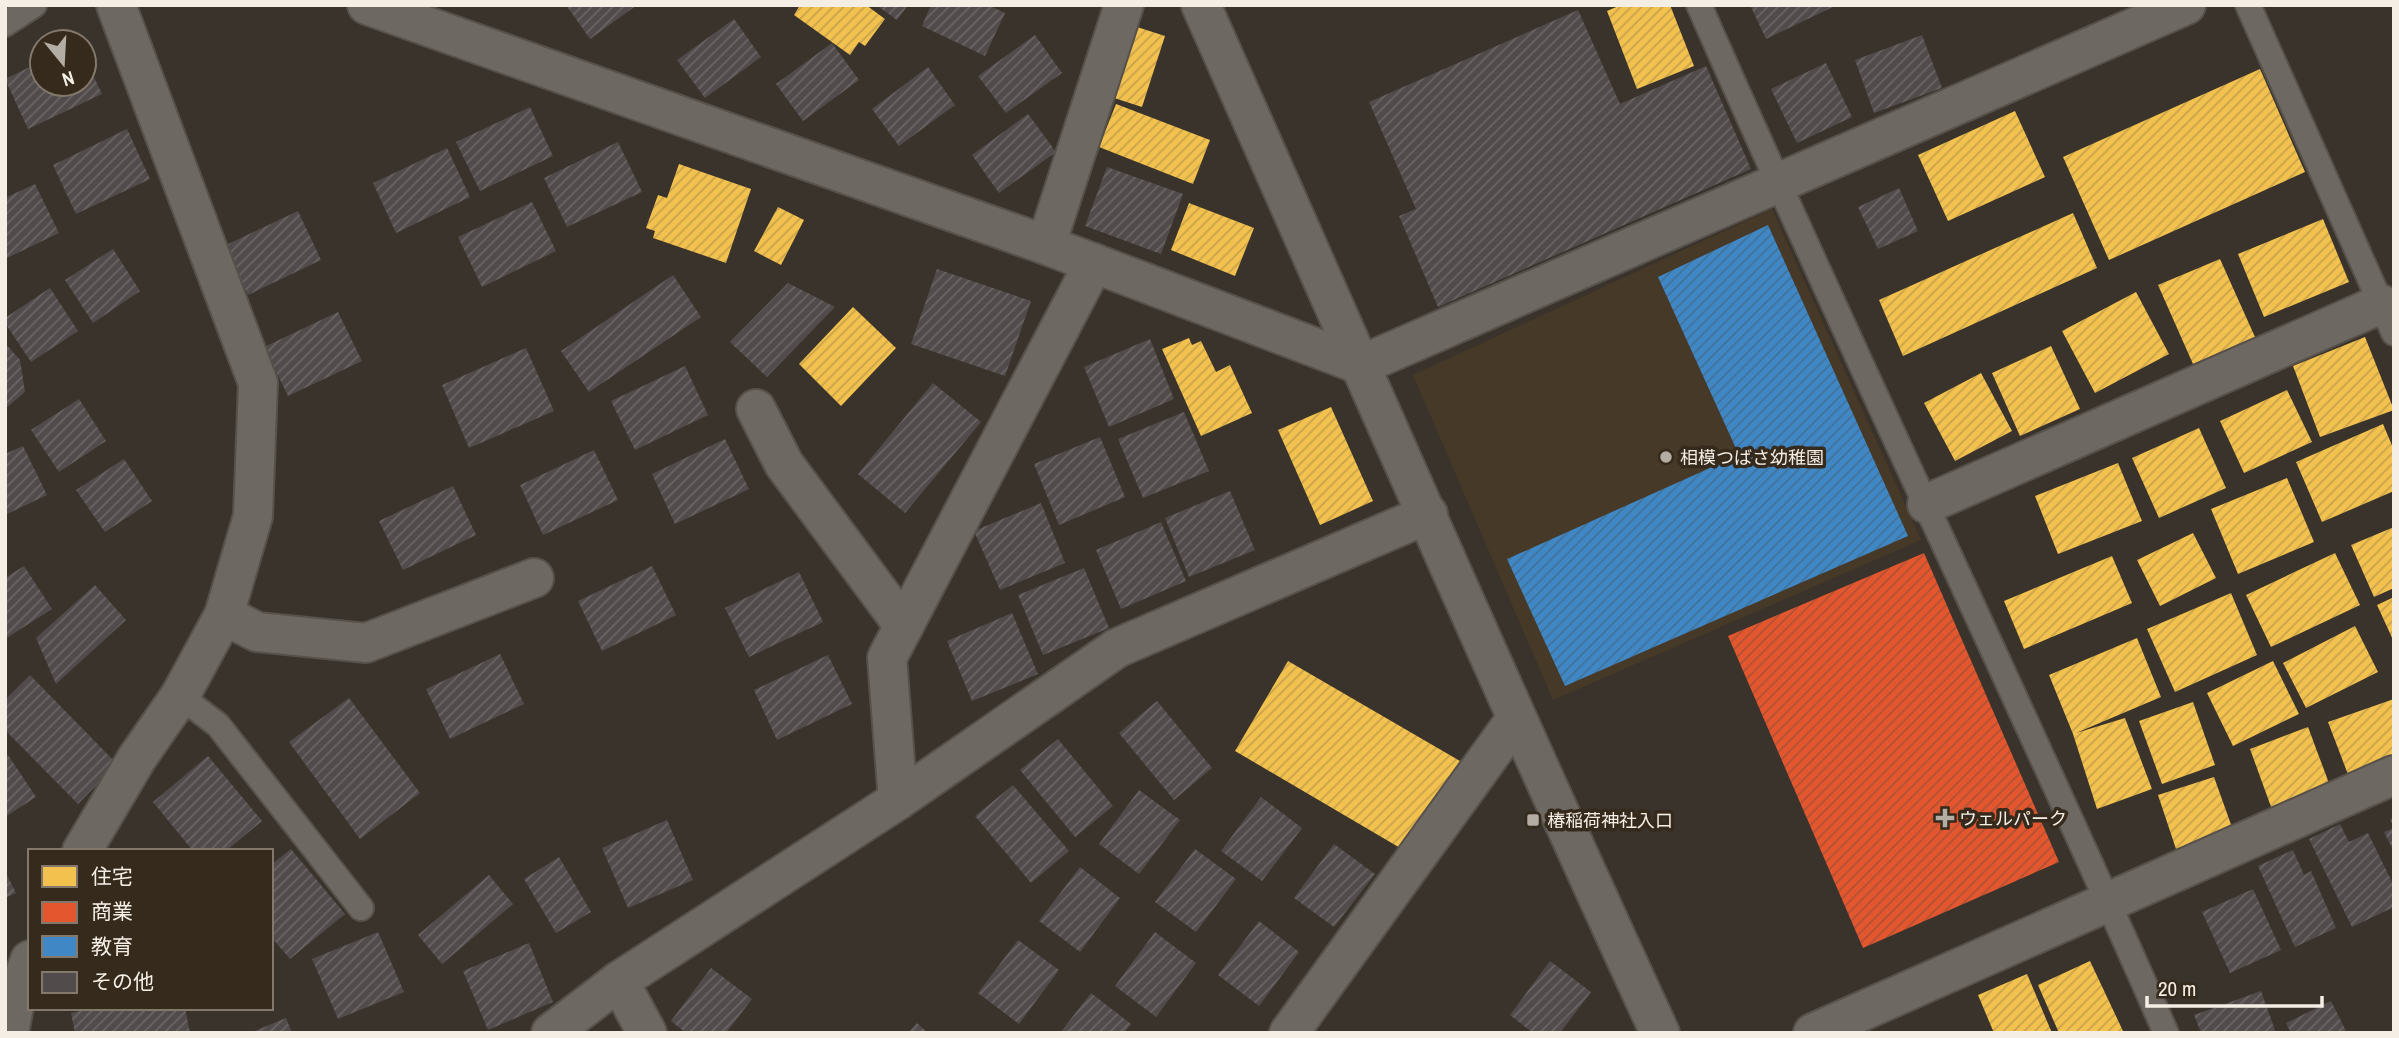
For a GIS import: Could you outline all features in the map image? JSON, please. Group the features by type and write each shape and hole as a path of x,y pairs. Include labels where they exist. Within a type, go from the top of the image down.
{"street":[{"path":"83,849 137,758 180,696 224,615 253,516 258,383 116,5"},
{"path":"368,5 1046,245 1361,365 2186,5"},
{"path":"1046,245 1124,5"},
{"path":"1201,5 1429,514 1516,719 1660,1033"},
{"path":"898,800 887,658 1094,263"},
{"path":"1927,504 2387,318"},
{"path":"756,409 784,464 904,626"},
{"path":"551,1033 619,981 898,800 1117,648 1429,514"},
{"path":"224,615 257,632 366,643 534,578"},
{"path":"1290,1033 1516,719"},
{"path":"1814,1033 2394,775"},
{"path":"9,1033 15,1000 28,965"},
{"path":"619,981 647,1033"}],"lane":[{"path":"5,24 34,5"},
{"path":"1699,5 1777,184 1927,504 2166,1033"},
{"path":"2248,5 2387,318"},
{"path":"180,696 218,725 361,908"}],"shaded area":[{"name":"相模つばさ幼稚園","path":"1772,209 1921,540 1553,700 1413,375"}],"building: 住宅":[{"path":"800,5 866,5 885,19 865,46 859,42 850,55 794,15"},
{"path":"1621,5 1670,5 1694,66 1637,89 1607,11"},
{"path":"1134,26 1165,36 1142,107 1111,97"},
{"path":"2260,69 2305,172 2109,260 2063,157"},
{"path":"1116,104 1210,140 1193,184 1099,147"},
{"path":"2015,111 2045,177 1948,221 1918,155"},
{"path":"679,164 751,189 726,263 653,238 655,231 646,228 658,195 667,198"},
{"path":"1189,203 1254,228 1235,276 1171,250"},
{"path":"778,207 804,220 781,265 754,251"},
{"path":"2073,213 2097,268 1903,356 1879,300"},
{"path":"2323,219 2349,282 2264,317 2238,254"},
{"path":"2220,259 2255,337 2193,364 2158,285"},
{"path":"2136,292 2169,354 2095,393 2062,331"},
{"path":"853,307 896,348 841,406 799,364"},
{"path":"2365,337 2394,410 2320,437 2293,366"},
{"path":"1189,338 1192,345 1201,341 1216,372 1230,365 1252,413 1201,436 1162,349"},
{"path":"2051,346 2080,409 2020,436 1992,373"},
{"path":"1981,373 2012,431 1955,461 1924,403"},
{"path":"2287,390 2312,442 2244,473 2220,421"},
{"path":"1331,407 1373,501 1320,525 1278,430"},
{"path":"2383,424 2394,450 2394,491 2322,522 2296,462"},
{"path":"2199,428 2226,488 2159,518 2132,458"},
{"path":"2118,463 2142,521 2058,554 2035,496"},
{"path":"2287,478 2314,542 2238,574 2211,509"},
{"path":"2394,527 2394,588 2374,597 2351,545"},
{"path":"2193,533 2216,578 2160,606 2137,560"},
{"path":"2335,553 2360,605 2271,647 2246,595"},
{"path":"2112,556 2132,603 2024,649 2004,601"},
{"path":"2231,593 2257,655 2175,692 2147,629"},
{"path":"2394,597 2394,642 2377,605"},
{"path":"2355,626 2378,672 2306,708 2283,663"},
{"path":"2137,638 2161,697 2076,733 2125,718 2152,789 2097,809 2073,734 2049,675"},
{"path":"1288,661 1460,761 1407,852 1235,751"},
{"path":"2273,661 2299,714 2233,746 2207,693"},
{"path":"2394,699 2394,761 2349,777 2328,722"},
{"path":"2193,702 2215,765 2162,784 2139,721"},
{"path":"2308,727 2333,794 2274,815 2250,749"},
{"path":"2214,777 2233,830 2176,849 2158,795"},
{"path":"2090,961 2123,1031 2059,1033 2038,985"},
{"path":"2027,974 2052,1033 1994,1033 1978,995"}],"building: 商業":[{"path":"1924,553 2059,862 1863,948 1728,636"}],"building: 教育":[{"path":"1768,225 1908,536 1565,686 1507,559 1739,455 1658,277"}],"building: その他":[{"path":"566,5 637,5 590,39"},
{"path":"876,5 908,5 897,20"},
{"path":"931,5 988,5 1005,13 985,56 922,26"},
{"path":"1750,5 1837,5 1766,39"},
{"path":"1578,10 1620,104 1706,66 1751,169 1438,307 1399,216 1416,209 1369,102"},
{"path":"734,19 761,57 705,98 677,60"},
{"path":"1035,35 1062,73 1006,113 978,76"},
{"path":"1922,35 1942,88 1874,113 1855,60"},
{"path":"832,43 859,80 803,121 776,84"},
{"path":"1826,63 1852,117 1797,143 1771,89"},
{"path":"928,67 955,105 899,146 872,109"},
{"path":"28,68 28,98 94,98 28,129 5,79"},
{"path":"530,107 553,156 480,191 456,142"},
{"path":"1028,114 1056,152 999,193 972,155"},
{"path":"127,129 150,179 76,214 53,165"},
{"path":"618,142 642,192 567,227 544,178"},
{"path":"447,148 470,197 396,233 373,183"},
{"path":"1107,167 1183,194 1161,254 1085,226"},
{"path":"35,184 59,233 5,259 5,198"},
{"path":"1899,188 1918,231 1878,249 1858,207"},
{"path":"532,202 556,251 482,287 458,237"},
{"path":"298,211 321,260 248,295 224,246"},
{"path":"113,249 140,291 93,323 65,280"},
{"path":"937,269 1031,301 1005,376 911,344"},
{"path":"673,275 701,317 589,392 561,351"},
{"path":"788,283 835,307 767,377 730,342"},
{"path":"50,288 78,331 31,362 5,323 5,318"},
{"path":"338,312 362,361 288,396 264,347"},
{"path":"1150,339 1174,399 1109,427 1084,367"},
{"path":"5,343 20,360 25,392 5,409"},
{"path":"526,348 554,411 469,448 442,385"},
{"path":"685,366 708,415 635,450 611,401"},
{"path":"933,383 981,422 905,513 858,474"},
{"path":"79,399 106,441 59,472 31,430"},
{"path":"1184,412 1209,471 1143,498 1118,439"},
{"path":"1100,437 1125,497 1059,525 1034,464"},
{"path":"725,439 749,489 675,524 652,474"},
{"path":"23,446 47,495 5,515 5,454"},
{"path":"594,450 618,500 543,535 520,485"},
{"path":"124,459 152,501 105,532 76,490"},
{"path":"453,486 476,535 403,570 379,521"},
{"path":"1230,491 1255,550 1189,577 1165,518"},
{"path":"1041,503 1065,563 1000,590 974,531"},
{"path":"1161,522 1186,581 1121,609 1096,550"},
{"path":"24,566 52,609 5,639 5,578"},
{"path":"652,566 676,615 602,651 578,601"},
{"path":"1084,568 1109,628 1043,655 1018,595"},
{"path":"799,572 823,622 749,657 725,608"},
{"path":"95,585 126,620 56,684 36,638"},
{"path":"1012,613 1038,674 972,701 947,641"},
{"path":"500,654 524,704 450,739 426,689"},
{"path":"828,655 852,704 777,740 754,690"},
{"path":"30,675 117,764 78,804 5,730 5,700"},
{"path":"349,698 420,793 360,839 289,742"},
{"path":"1157,701 1212,768 1174,800 1119,733"},
{"path":"1058,739 1113,806 1075,837 1020,770"},
{"path":"8,755 36,797 5,817 5,757"},
{"path":"208,756 262,821 228,849 191,849 153,802"},
{"path":"1013,785 1069,851 1031,883 975,816"},
{"path":"1139,790 1180,820 1139,874 1099,844"},
{"path":"1261,797 1302,828 1262,881 1221,851"},
{"path":"667,820 693,880 628,908 602,848"},
{"path":"2340,824 2349,842 2368,833 2394,886 2394,907 2352,927 2309,839"},
{"path":"2394,828 2394,852 2384,832"},
{"path":"1334,844 1375,874 1334,927 1294,898"},
{"path":"291,849 345,914 290,959 273,939 273,863"},
{"path":"1195,849 1236,879 1196,932 1155,902"},
{"path":"2293,850 2304,875 2311,871 2336,928 2295,947 2258,866"},
{"path":"559,857 591,912 556,933 524,879"},
{"path":"1080,867 1120,898 1080,952 1039,921"},
{"path":"5,871 16,893 5,898"},
{"path":"489,875 513,904 442,964 418,935"},
{"path":"2253,889 2281,950 2230,973 2202,912"},
{"path":"1259,921 1299,952 1259,1006 1218,975"},
{"path":"378,932 404,992 338,1019 312,959"},
{"path":"1155,932 1196,963 1156,1017 1115,986"},
{"path":"1018,940 1059,970 1019,1024 978,993"},
{"path":"529,943 553,1002 488,1030 463,971"},
{"path":"1550,961 1591,992 1560,1033 1533,1033 1510,1015"},
{"path":"711,968 752,999 726,1033 686,1033 671,1021"},
{"path":"2261,991 2276,1033 2201,1033 2194,1015"},
{"path":"1091,993 1131,1024 1124,1033 1060,1033"},
{"path":"2331,1001 2347,1033 2291,1033 2286,1023"},
{"path":"84,1010 185,1010 190,1033 75,1033 71,1013"},
{"path":"286,1018 292,1033 250,1033"},
{"path":"917,1023 928,1033 908,1033"}],"place":[{"name":"相模つばさ幼稚園","path":"1666,457"},
{"name":"ウェルパーク","path":"1945,818"},
{"name":"椿稲荷神社入口","path":"1533,820"}]}
